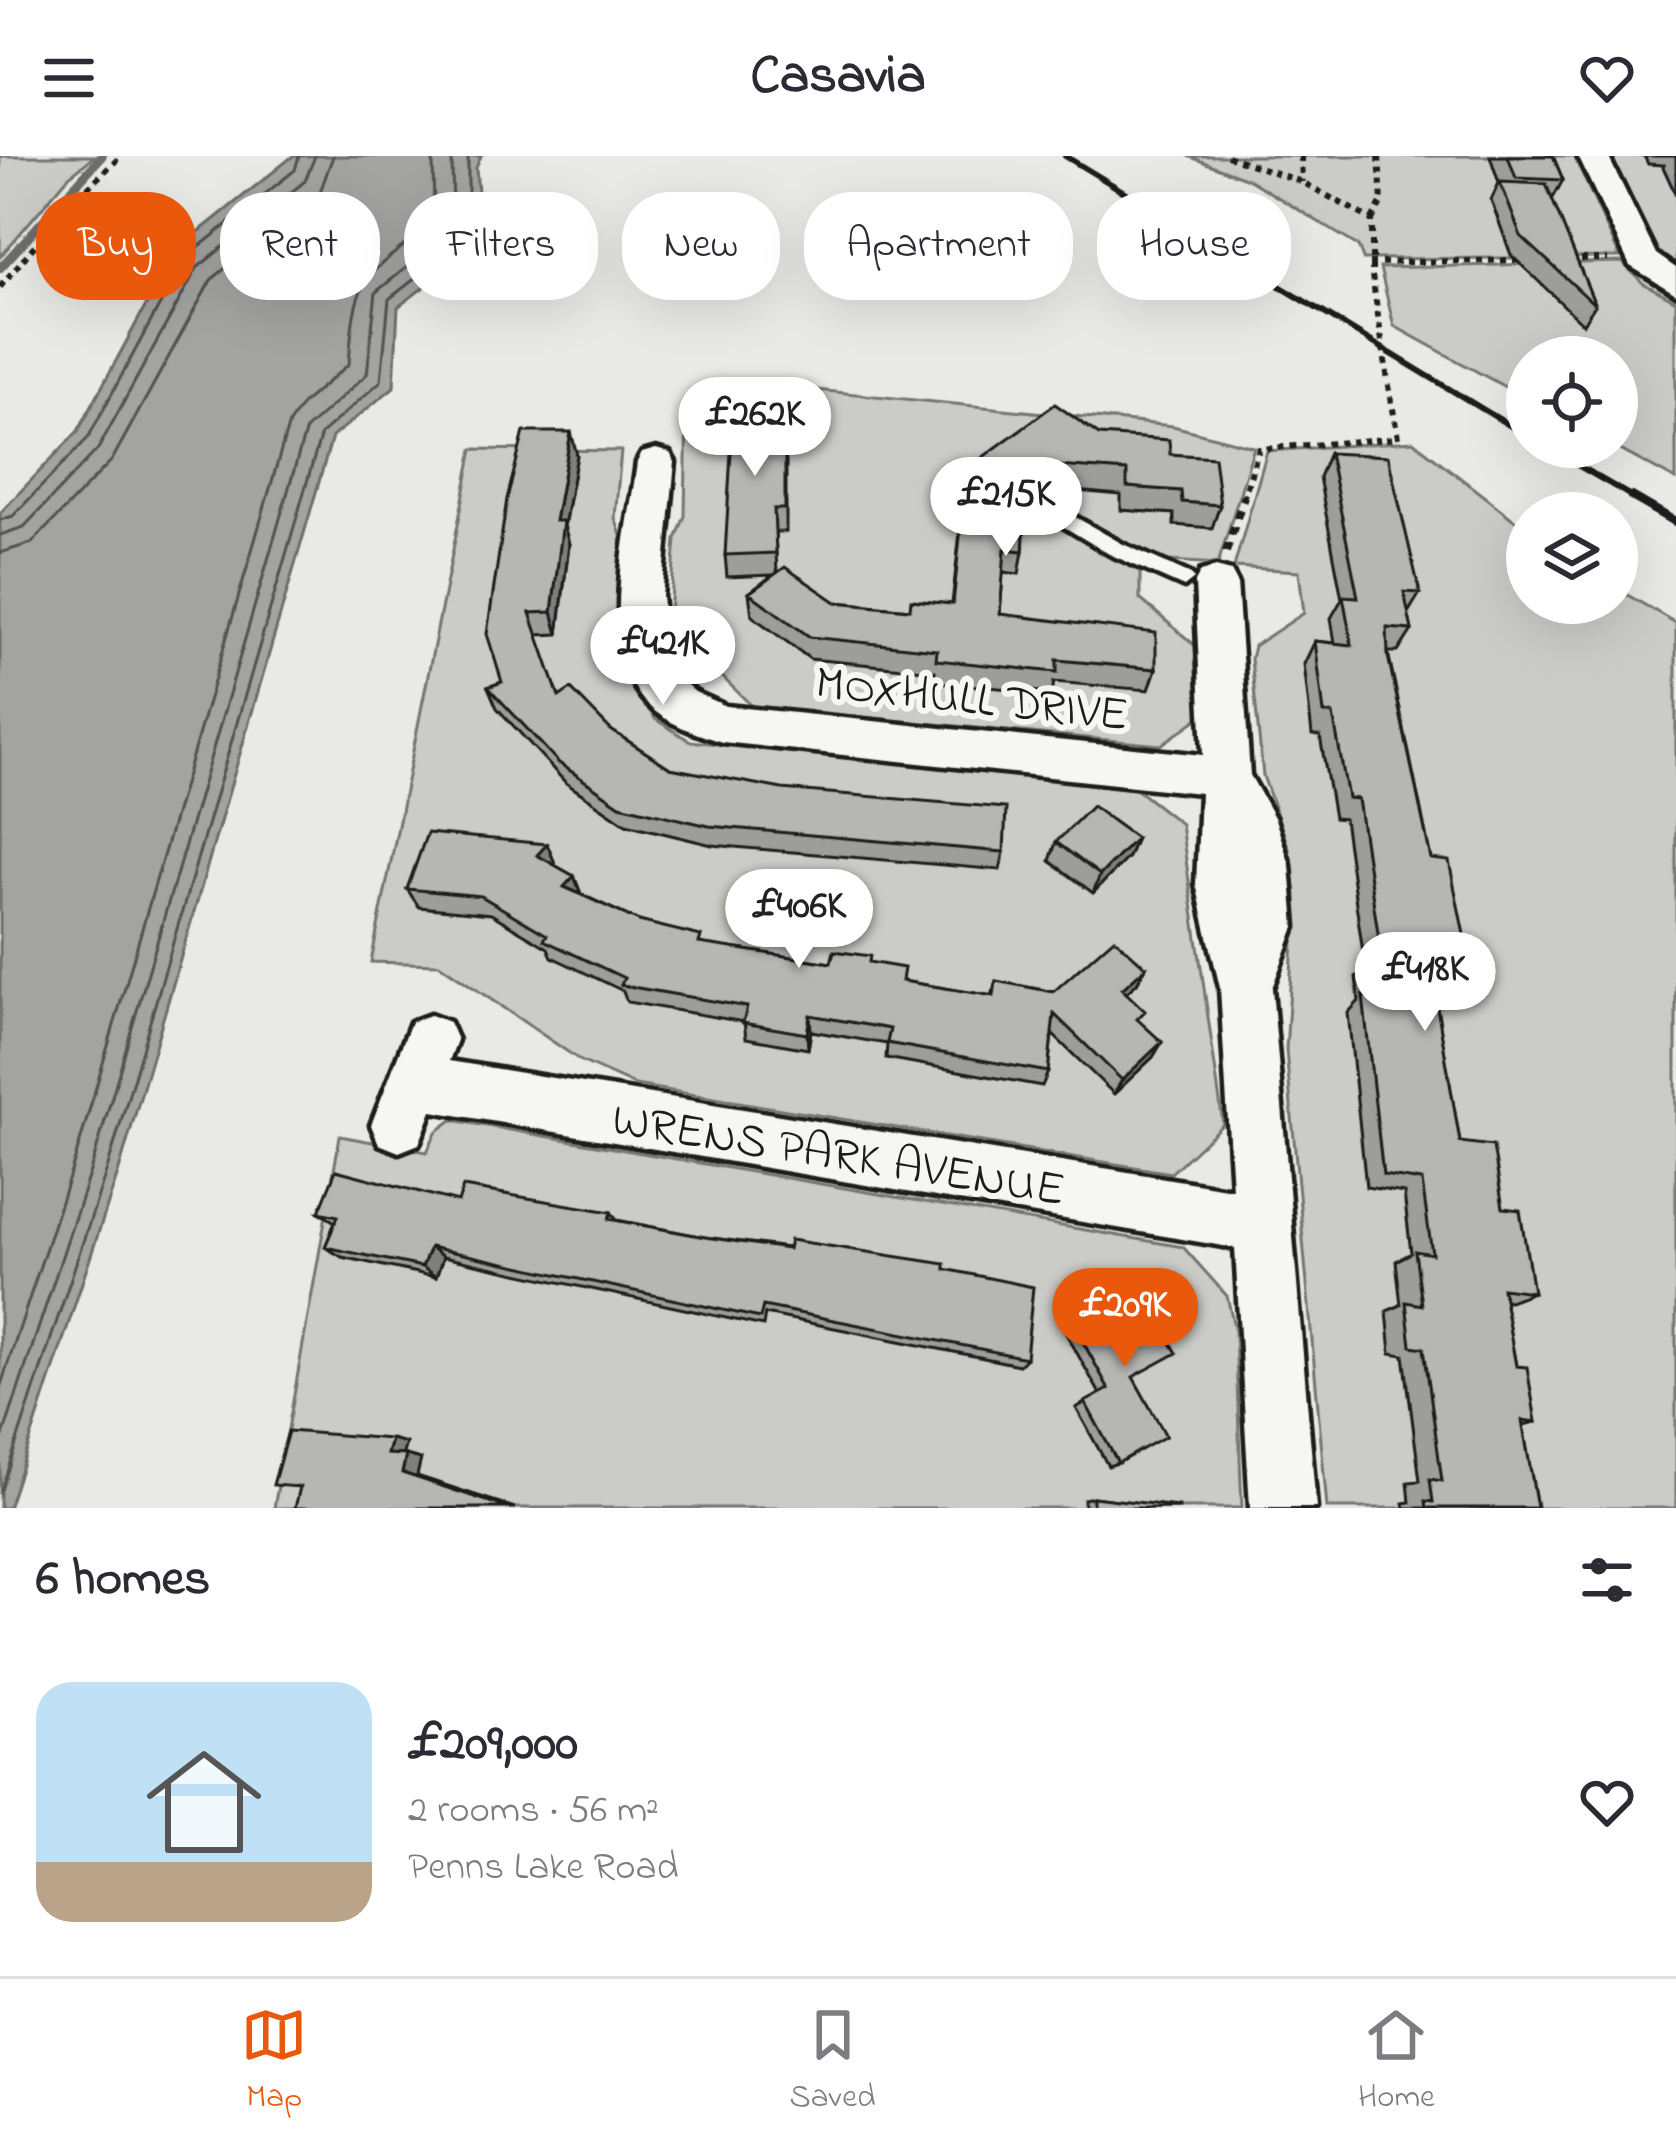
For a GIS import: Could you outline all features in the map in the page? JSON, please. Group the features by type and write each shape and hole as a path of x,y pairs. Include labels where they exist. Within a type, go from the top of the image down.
{"street":[{"path":"1593,156 1642,259 1676,284"},
{"name":"MOXHULL DRIVE","path":"656,462 642,626 648,673 676,705 722,724 1227,777"},
{"path":"1218,582 1227,777 1251,820 1266,865 1270,927 1246,988 1283,1508"},
{"name":"WRENS PARK AVENUE","path":"415,1082 1262,1223"}],"lane":[{"path":"1063,517 1116,549 1218,582"}],"path":[{"path":"0,287 65,208 121,156"},
{"path":"1227,156 1302,182 1372,220"},
{"path":"1301,156 1302,182"},
{"path":"1218,582 1259,448 1398,438 1370,263 1372,220 1382,202 1379,156"},
{"path":"1553,260 1642,259"},
{"path":"1370,263 1530,260"}],"shaded area":[{"path":"0,156 95,156 55,192 36,192 36,215 0,257"},
{"path":"1188,156 1574,156 1620,257 1363,259 1358,246 1291,205 1291,192 1269,192"},
{"path":"1611,156 1676,156 1676,266 1658,254"},
{"path":"1622,262 1643,283 1676,301 1676,480 1638,459 1638,336 1506,336 1506,387 1394,326 1380,268"},
{"path":"776,386 1173,426 1254,447 1218,564 1153,560 1140,571 1140,599 1197,647 1199,718 1161,745 753,707 669,625 676,539 685,516 687,406"},
{"path":"1413,441 1506,514 1506,624 1638,624 1638,601 1676,623 1676,1508 1327,1508 1286,1050 1296,895 1289,849 1263,776 1251,659 1254,646 1304,613 1299,571 1234,567 1267,451"},
{"path":"473,449 621,451 615,518 622,538 615,656 655,719 690,741 1136,789 1181,824 1223,1124 1171,1173 635,1085 581,1061 439,964 371,962"},
{"path":"452,1120 1183,1247 1227,1296 1235,1331 1242,1508 274,1508 340,1136 427,1152 436,1132"}],"water":[{"path":"293,156 481,156 476,168 478,192 404,192 407,300 398,307 394,387 332,437 119,1170 8,1508 0,1508 0,513 78,431 149,300 196,300 196,234 220,215 220,300 380,300 380,192 248,192"}],"building":[{"path":"1508,156 1553,156 1563,180 1516,178"},
{"path":"1500,182 1546,184 1595,305 1521,236"},
{"path":"734,401 779,401 777,437 785,438 785,509 774,509 776,553 725,555"},
{"path":"1055,404 1099,435 1169,440 1170,454 1214,457 1220,505 1182,502 1181,491 1127,487 1127,471 1058,466 1027,488 1023,551 1005,549 1000,614 1156,633 1156,669 1057,660 1057,672 936,660 937,650 810,637 749,593 785,567 836,602 910,609 911,600 953,604 967,469"},
{"path":"524,432 571,432 555,521 563,521 552,612 530,613 559,697 571,689 611,730 670,768 782,789 1006,808 1004,852 709,826 620,805 559,763 488,687 502,682 487,634 507,499"},
{"path":"1329,453 1388,456 1420,593 1404,592 1412,630 1387,628 1388,656 1431,859 1449,861 1469,959 1428,954 1460,1142 1493,1146 1503,1208 1520,1210 1533,1292 1502,1288 1516,1366 1527,1367 1536,1422 1522,1420 1537,1508 1427,1508 1426,1501 1433,1502 1430,1479 1442,1481 1424,1348 1411,1346 1406,1302 1422,1305 1415,1251 1432,1254 1422,1181 1383,1175 1363,996 1377,998 1371,959 1382,960 1358,799 1348,798 1333,714 1324,713 1315,641 1352,645 1343,596 1358,597"},
{"path":"1092,806 1136,838 1100,875 1056,842"},
{"path":"427,833 547,844 537,855 574,876 564,887 639,921 701,936 699,943 831,963 834,951 870,956 869,962 904,968 902,981 994,996 996,981 1053,992 1114,938 1146,967 1122,989 1145,1011 1137,1019 1162,1042 1122,1080 1054,1014 1048,1072 887,1043 890,1029 810,1015 807,1034 743,1023 747,1007 621,985 624,978 544,940 547,935 481,896 407,889"},
{"path":"336,1170 458,1202 463,1187 611,1212 609,1219 705,1237 788,1249 790,1240 945,1264 945,1269 1033,1287 1026,1358 763,1306 760,1318 430,1247 422,1267 325,1247 338,1216 319,1212"},
{"path":"1137,1286 1177,1353 1133,1377 1166,1436 1118,1463 1085,1402 1109,1389 1072,1322"},
{"path":"288,1431 391,1439 387,1454 406,1455 402,1473 508,1508 295,1508 300,1487 273,1485"},
{"path":"1093,1497 1179,1507 1179,1508 1093,1508"}],"waterway":[{"path":"0,268 102,156"}],"railway":[{"path":"1065,156 1506,423"},
{"path":"1582,468 1624,492"},
{"path":"1638,500 1676,522"}]}
